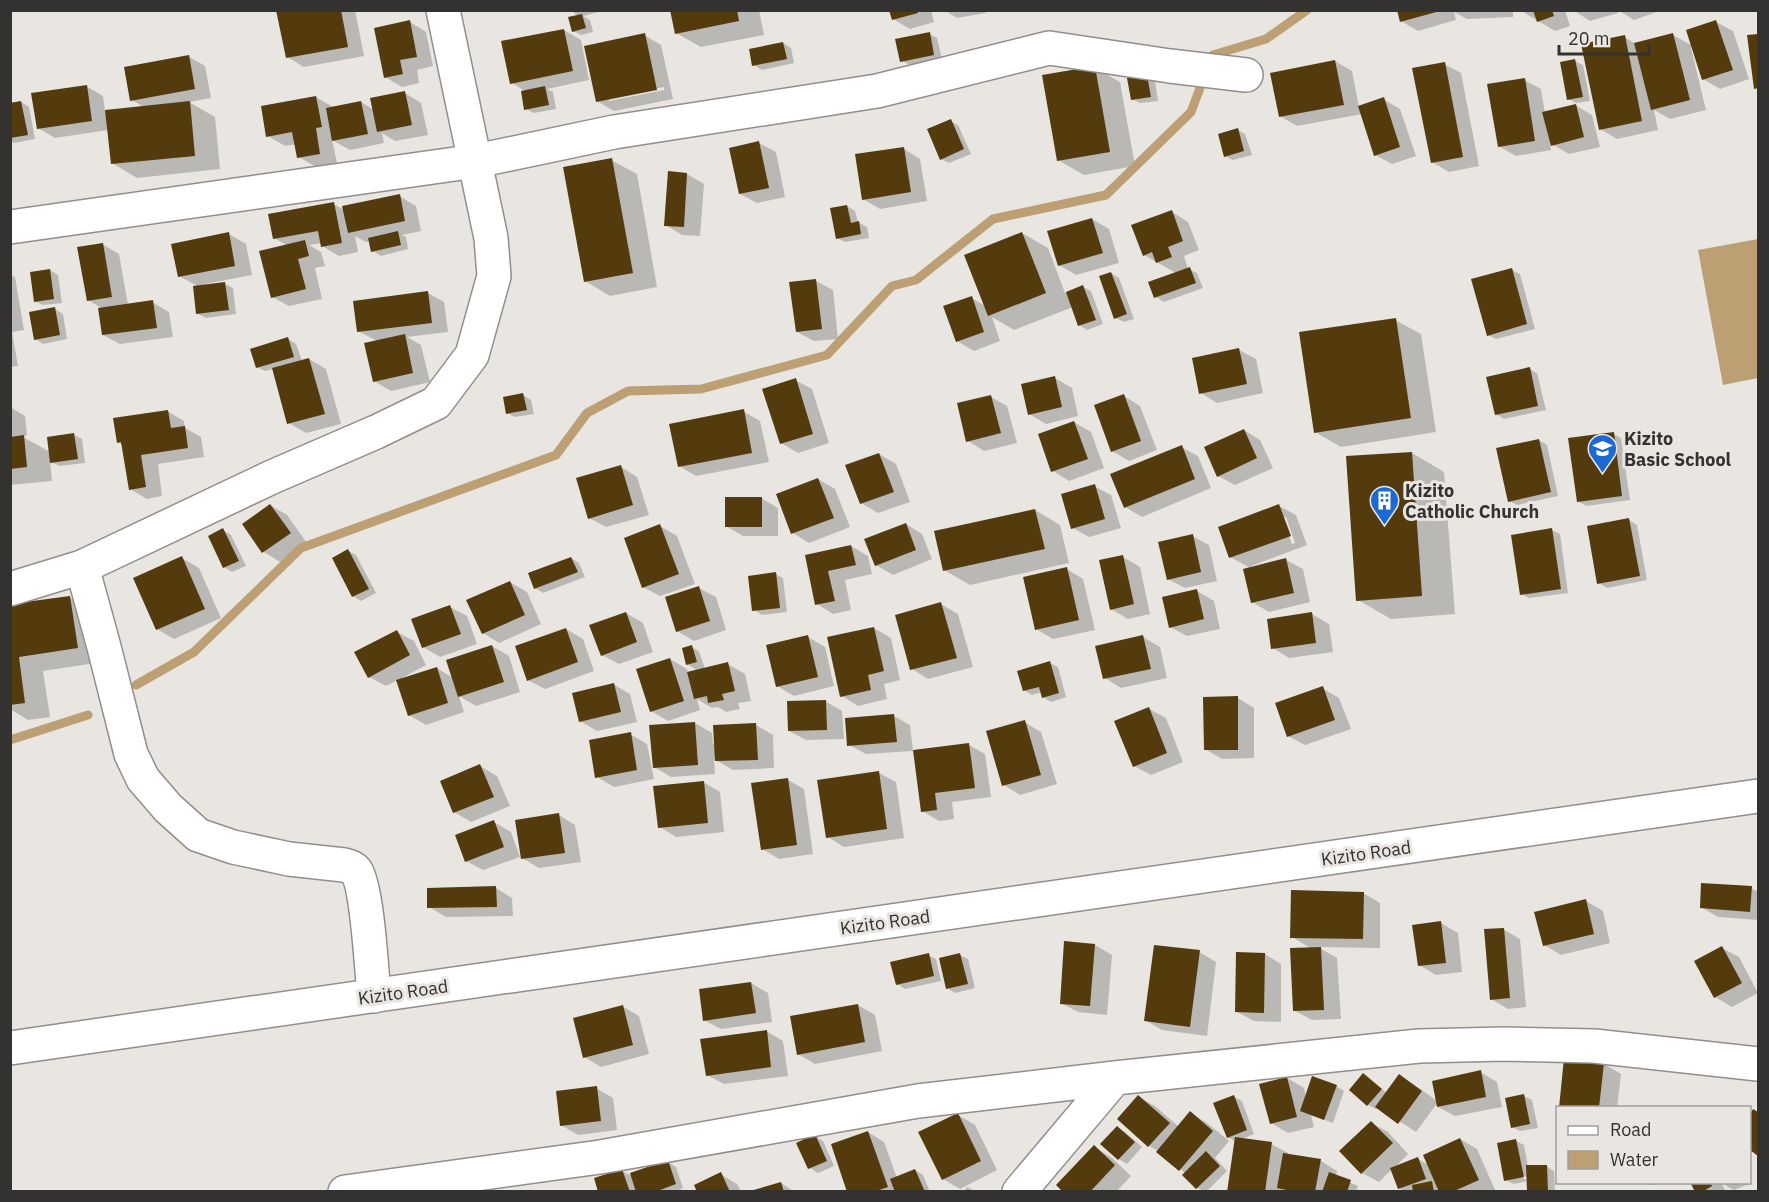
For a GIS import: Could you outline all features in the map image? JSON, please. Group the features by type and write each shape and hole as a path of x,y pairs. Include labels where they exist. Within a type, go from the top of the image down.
{"street":[{"path":"10,589 82,567 436,403 472,355 494,276 491,238 443,10"},
{"path":"10,226 476,160 614,132 877,92 1049,48 1246,75"},
{"path":"82,567 131,754 143,779 168,808 198,835 233,847 288,859 352,867 357,873 364,901 374,996"},
{"name":"Kizito Road","path":"10,1048 1758,796"},
{"path":"345,1191 600,1157 918,1101 1419,1046 1504,1044 1594,1046 1758,1064"},
{"path":"1019,1191 1115,1078"}],"water":[{"path":"1758,239 1758,378 1723,385 1698,250"}],"building":[{"path":"276,10 341,10 348,47 286,58"},
{"path":"670,10 737,10 739,21 675,34"},
{"path":"889,10 917,10 918,13 892,20"},
{"path":"1397,10 1439,10 1440,11 1400,22"},
{"path":"1533,10 1552,10 1554,16 1537,22"},
{"path":"582,14 586,28 572,32 568,17"},
{"path":"410,20 417,57 400,60 403,74 384,78 374,28"},
{"path":"1716,20 1733,70 1702,80 1686,30"},
{"path":"564,29 573,71 510,84 501,41"},
{"path":"930,32 934,55 900,62 895,39"},
{"path":"645,33 657,90 596,102 584,46"},
{"path":"1673,33 1690,100 1651,110 1634,43"},
{"path":"1758,34 1758,88 1754,89 1747,35"},
{"path":"1625,35 1642,121 1599,130 1581,44"},
{"path":"783,42 787,59 752,66 749,49"},
{"path":"189,55 195,89 130,101 124,67"},
{"path":"1575,59 1583,97 1567,100 1560,62"},
{"path":"1335,60 1344,105 1279,117 1270,73"},
{"path":"1445,62 1463,157 1431,163 1412,68"},
{"path":"1095,66 1110,152 1057,161 1042,75"},
{"path":"1147,75 1151,97 1131,100 1127,78"},
{"path":"1525,78 1535,141 1498,147 1487,84"},
{"path":"87,85 92,121 37,129 31,93"},
{"path":"545,86 549,105 524,110 521,91"},
{"path":"405,91 412,125 377,132 370,98"},
{"path":"316,96 322,127 316,128 320,154 297,158 292,132 266,137 261,106"},
{"path":"1384,97 1400,147 1374,156 1358,106"},
{"path":"21,101 28,135 10,138 10,103"},
{"path":"190,101 195,156 111,164 105,110"},
{"path":"361,101 368,134 332,141 326,108"},
{"path":"1576,104 1584,137 1551,146 1542,112"},
{"path":"951,119 964,149 940,160 927,129"},
{"path":"1238,128 1244,151 1224,157 1218,134"},
{"path":"759,141 769,188 739,194 729,148"},
{"path":"904,147 911,192 862,200 855,154"},
{"path":"612,158 633,273 584,282 563,167"},
{"path":"668,171 687,173 684,227 664,226"},
{"path":"400,194 405,221 348,233 342,206"},
{"path":"334,202 342,243 321,247 318,231 273,239 268,214"},
{"path":"847,205 851,223 859,221 861,234 836,239 830,208"},
{"path":"1172,210 1183,241 1168,247 1172,257 1156,263 1152,252 1143,256 1131,225"},
{"path":"1092,218 1103,253 1058,266 1047,231"},
{"path":"398,231 401,245 371,252 368,238"},
{"path":"229,232 235,266 178,277 171,244"},
{"path":"1022,232 1046,293 988,316 964,255"},
{"path":"305,240 309,256 298,259 306,289 271,298 259,251"},
{"path":"103,243 112,297 87,301 77,247"},
{"path":"1190,267 1196,283 1154,298 1148,282"},
{"path":"1512,268 1527,324 1487,336 1471,279"},
{"path":"50,269 54,299 34,302 30,272"},
{"path":"1111,272 1127,314 1114,319 1099,276"},
{"path":"816,279 822,329 796,332 789,282"},
{"path":"225,282 229,310 196,314 193,286"},
{"path":"1083,285 1096,320 1078,326 1066,292"},
{"path":"428,291 432,323 357,332 353,301"},
{"path":"972,296 984,332 956,342 943,306"},
{"path":"153,300 157,328 102,335 98,308"},
{"path":"55,307 60,335 34,340 29,312"},
{"path":"1396,318 1411,418 1314,433 1299,332"},
{"path":"405,334 413,373 373,382 364,343"},
{"path":"288,337 294,357 256,368 250,349"},
{"path":"1239,348 1247,384 1199,394 1192,358"},
{"path":"309,358 325,414 287,424 272,368"},
{"path":"1530,367 1538,406 1495,415 1486,377"},
{"path":"1055,376 1062,407 1028,415 1021,384"},
{"path":"796,378 813,434 780,444 762,389"},
{"path":"523,393 527,410 506,414 503,397"},
{"path":"1124,394 1141,441 1111,452 1094,405"},
{"path":"991,395 1001,433 966,442 957,403"},
{"path":"744,409 752,453 678,467 669,424"},
{"path":"168,410 171,428 185,426 188,448 141,455 146,487 129,490 121,442 117,443 113,418"},
{"path":"1074,421 1088,459 1051,472 1038,434"},
{"path":"1244,429 1257,458 1217,477 1204,447"},
{"path":"1614,432 1622,496 1577,502 1568,438"},
{"path":"74,433 78,459 50,463 47,437"},
{"path":"24,435 27,467 10,469 10,437"},
{"path":"1539,439 1551,492 1508,502 1496,448"},
{"path":"1182,445 1195,479 1124,508 1110,474"},
{"name":"Kizito Catholic Church","path":"1412,452 1422,596 1356,601 1346,456"},
{"path":"879,453 894,492 860,504 845,465"},
{"path":"621,465 633,505 588,519 576,478"},
{"path":"818,478 834,518 791,534 776,494"},
{"path":"1095,484 1105,519 1071,529 1061,494"},
{"path":"725,497 762,497 762,527 725,527"},
{"path":"270,504 291,533 262,553 242,524"},
{"path":"1279,504 1291,536 1229,558 1218,527"},
{"path":"1035,509 1045,549 943,571 934,531"},
{"path":"1629,518 1640,576 1597,584 1587,526"},
{"path":"906,523 916,550 875,566 864,539"},
{"path":"660,524 679,574 642,588 624,538"},
{"path":"223,528 239,561 223,568 208,536"},
{"path":"1552,528 1561,589 1520,595 1511,535"},
{"path":"1193,534 1201,572 1167,580 1158,542"},
{"path":"851,545 856,565 828,571 835,601 815,605 805,555"},
{"path":"348,549 369,589 352,597 332,558"},
{"path":"1123,555 1134,604 1110,610 1099,560"},
{"path":"182,556 205,609 156,630 133,578"},
{"path":"571,557 578,572 534,589 528,573"},
{"path":"1286,558 1294,593 1251,603 1243,569"},
{"path":"1067,567 1079,620 1035,630 1023,577"},
{"path":"776,572 780,608 752,611 748,576"},
{"path":"510,581 525,615 482,634 466,600"},
{"path":"699,586 710,621 676,632 665,597"},
{"path":"1197,589 1204,619 1169,628 1162,597"},
{"path":"70,596 78,648 19,657 25,703 10,705 10,604"},
{"path":"941,602 957,658 910,670 895,615"},
{"path":"450,605 461,634 422,648 411,619"},
{"path":"626,612 637,642 601,656 589,625"},
{"path":"1312,612 1316,643 1271,649 1267,619"},
{"path":"874,627 884,671 868,675 871,690 840,697 827,637"},
{"path":"566,628 578,662 527,681 515,646"},
{"path":"397,630 410,655 368,678 354,652"},
{"path":"808,635 818,677 776,687 766,645"},
{"path":"1143,635 1151,669 1103,679 1095,646"},
{"path":"492,645 504,682 458,697 446,660"},
{"path":"692,645 697,662 686,665 682,648"},
{"path":"670,658 684,701 650,712 636,669"},
{"path":"1050,661 1059,693 1042,698 1039,687 1023,691 1017,671"},
{"path":"728,662 735,691 722,694 724,700 708,703 707,696 694,699 687,672"},
{"path":"437,667 448,703 408,716 396,680"},
{"path":"614,683 621,712 579,722 572,693"},
{"path":"1323,686 1335,720 1287,737 1275,703"},
{"path":"1238,696 1238,750 1204,750 1203,697"},
{"path":"826,700 827,730 788,731 787,701"},
{"path":"1149,707 1167,753 1133,767 1114,721"},
{"path":"894,714 897,742 847,746 845,718"},
{"path":"1025,720 1041,775 1002,786 986,731"},
{"path":"695,722 698,765 653,768 649,725"},
{"path":"756,723 758,760 715,761 713,725"},
{"path":"631,732 637,770 595,778 589,740"},
{"path":"969,743 975,788 935,793 937,810 921,812 913,750"},
{"path":"480,764 494,797 453,813 440,781"},
{"path":"879,771 887,829 826,838 817,780"},
{"path":"788,778 797,845 761,850 751,783"},
{"path":"704,781 708,823 658,828 653,786"},
{"path":"559,813 565,853 521,859 515,820"},
{"path":"494,820 504,847 465,862 455,835"},
{"path":"1701,883 1752,886 1750,912 1700,908"},
{"path":"496,886 497,907 427,908 427,888"},
{"path":"1291,890 1364,892 1363,939 1290,938"},
{"path":"1586,899 1594,934 1543,946 1534,912"},
{"path":"1441,921 1446,963 1418,966 1412,925"},
{"path":"1504,928 1510,998 1490,1000 1484,929"},
{"path":"1064,941 1095,944 1090,1006 1060,1004"},
{"path":"1154,945 1200,950 1190,1027 1144,1021"},
{"path":"1722,946 1742,983 1714,998 1694,961"},
{"path":"1321,947 1324,1010 1293,1011 1290,948"},
{"path":"1236,952 1265,953 1264,1013 1235,1012"},
{"path":"929,953 934,976 896,985 890,962"},
{"path":"960,953 968,984 946,989 939,958"},
{"path":"751,982 756,1013 703,1021 699,989"},
{"path":"858,1004 865,1042 797,1055 790,1016"},
{"path":"623,1005 633,1045 583,1058 573,1018"},
{"path":"767,1030 771,1067 706,1076 700,1039"},
{"path":"1564,1058 1604,1063 1599,1106 1559,1106"},
{"path":"1481,1070 1486,1097 1437,1107 1432,1081"},
{"path":"1363,1073 1382,1089 1367,1106 1349,1090"},
{"path":"1399,1074 1422,1091 1398,1124 1375,1107"},
{"path":"1312,1076 1337,1085 1324,1120 1300,1111"},
{"path":"1287,1077 1297,1117 1270,1124 1259,1084"},
{"path":"597,1086 601,1121 560,1126 556,1091"},
{"path":"1524,1094 1530,1124 1511,1128 1505,1098"},
{"path":"1138,1095 1170,1123 1148,1147 1117,1119"},
{"path":"1234,1095 1247,1130 1227,1138 1213,1103"},
{"path":"1753,1109 1758,1112 1758,1156 1751,1151 1751,1112"},
{"path":"1190,1111 1213,1131 1179,1171 1156,1152"},
{"path":"958,1113 981,1161 942,1180 918,1132"},
{"path":"1371,1121 1393,1143 1361,1174 1339,1151"},
{"path":"1117,1126 1135,1142 1118,1160 1100,1144"},
{"path":"868,1131 888,1187 873,1192 847,1192 831,1144"},
{"path":"815,1134 827,1161 808,1169 796,1143"},
{"path":"1235,1137 1272,1142 1265,1192 1227,1192"},
{"path":"1460,1138 1479,1180 1452,1192 1439,1192 1423,1155"},
{"path":"1516,1139 1524,1177 1504,1181 1497,1143"},
{"path":"1094,1145 1115,1165 1090,1192 1063,1192 1056,1185"},
{"path":"1206,1151 1220,1166 1196,1189 1182,1175"},
{"path":"1283,1153 1321,1159 1315,1192 1296,1192 1277,1188"},
{"path":"1418,1157 1426,1179 1398,1189 1390,1168"},
{"path":"668,1160 676,1184 655,1192 636,1192 630,1173"},
{"path":"1526,1165 1547,1165 1548,1192 1527,1192"},
{"path":"622,1169 630,1192 598,1192 594,1178"},
{"path":"915,1169 925,1192 895,1192 890,1179"},
{"path":"721,1172 730,1192 697,1192 694,1185"},
{"path":"1329,1172 1351,1180 1347,1192 1322,1192"},
{"path":"1432,1181 1434,1192 1413,1192 1412,1185"},
{"path":"781,1182 784,1192 750,1192 750,1191"},
{"path":"1691,1184 1711,1184 1712,1186 1702,1192 1695,1192"}],"waterway":[{"path":"1213,55 1266,39 1307,10"},
{"path":"136,685 194,652 301,548 556,455 587,413 628,391 701,389 827,355 892,286 916,280 993,219 1106,195 1191,112 1200,88"},
{"path":"10,740 88,715"}],"place":[{"name":"Kizito Basic School","path":"1603,474"},
{"name":"Kizito Catholic Church","path":"1384,526"}]}
